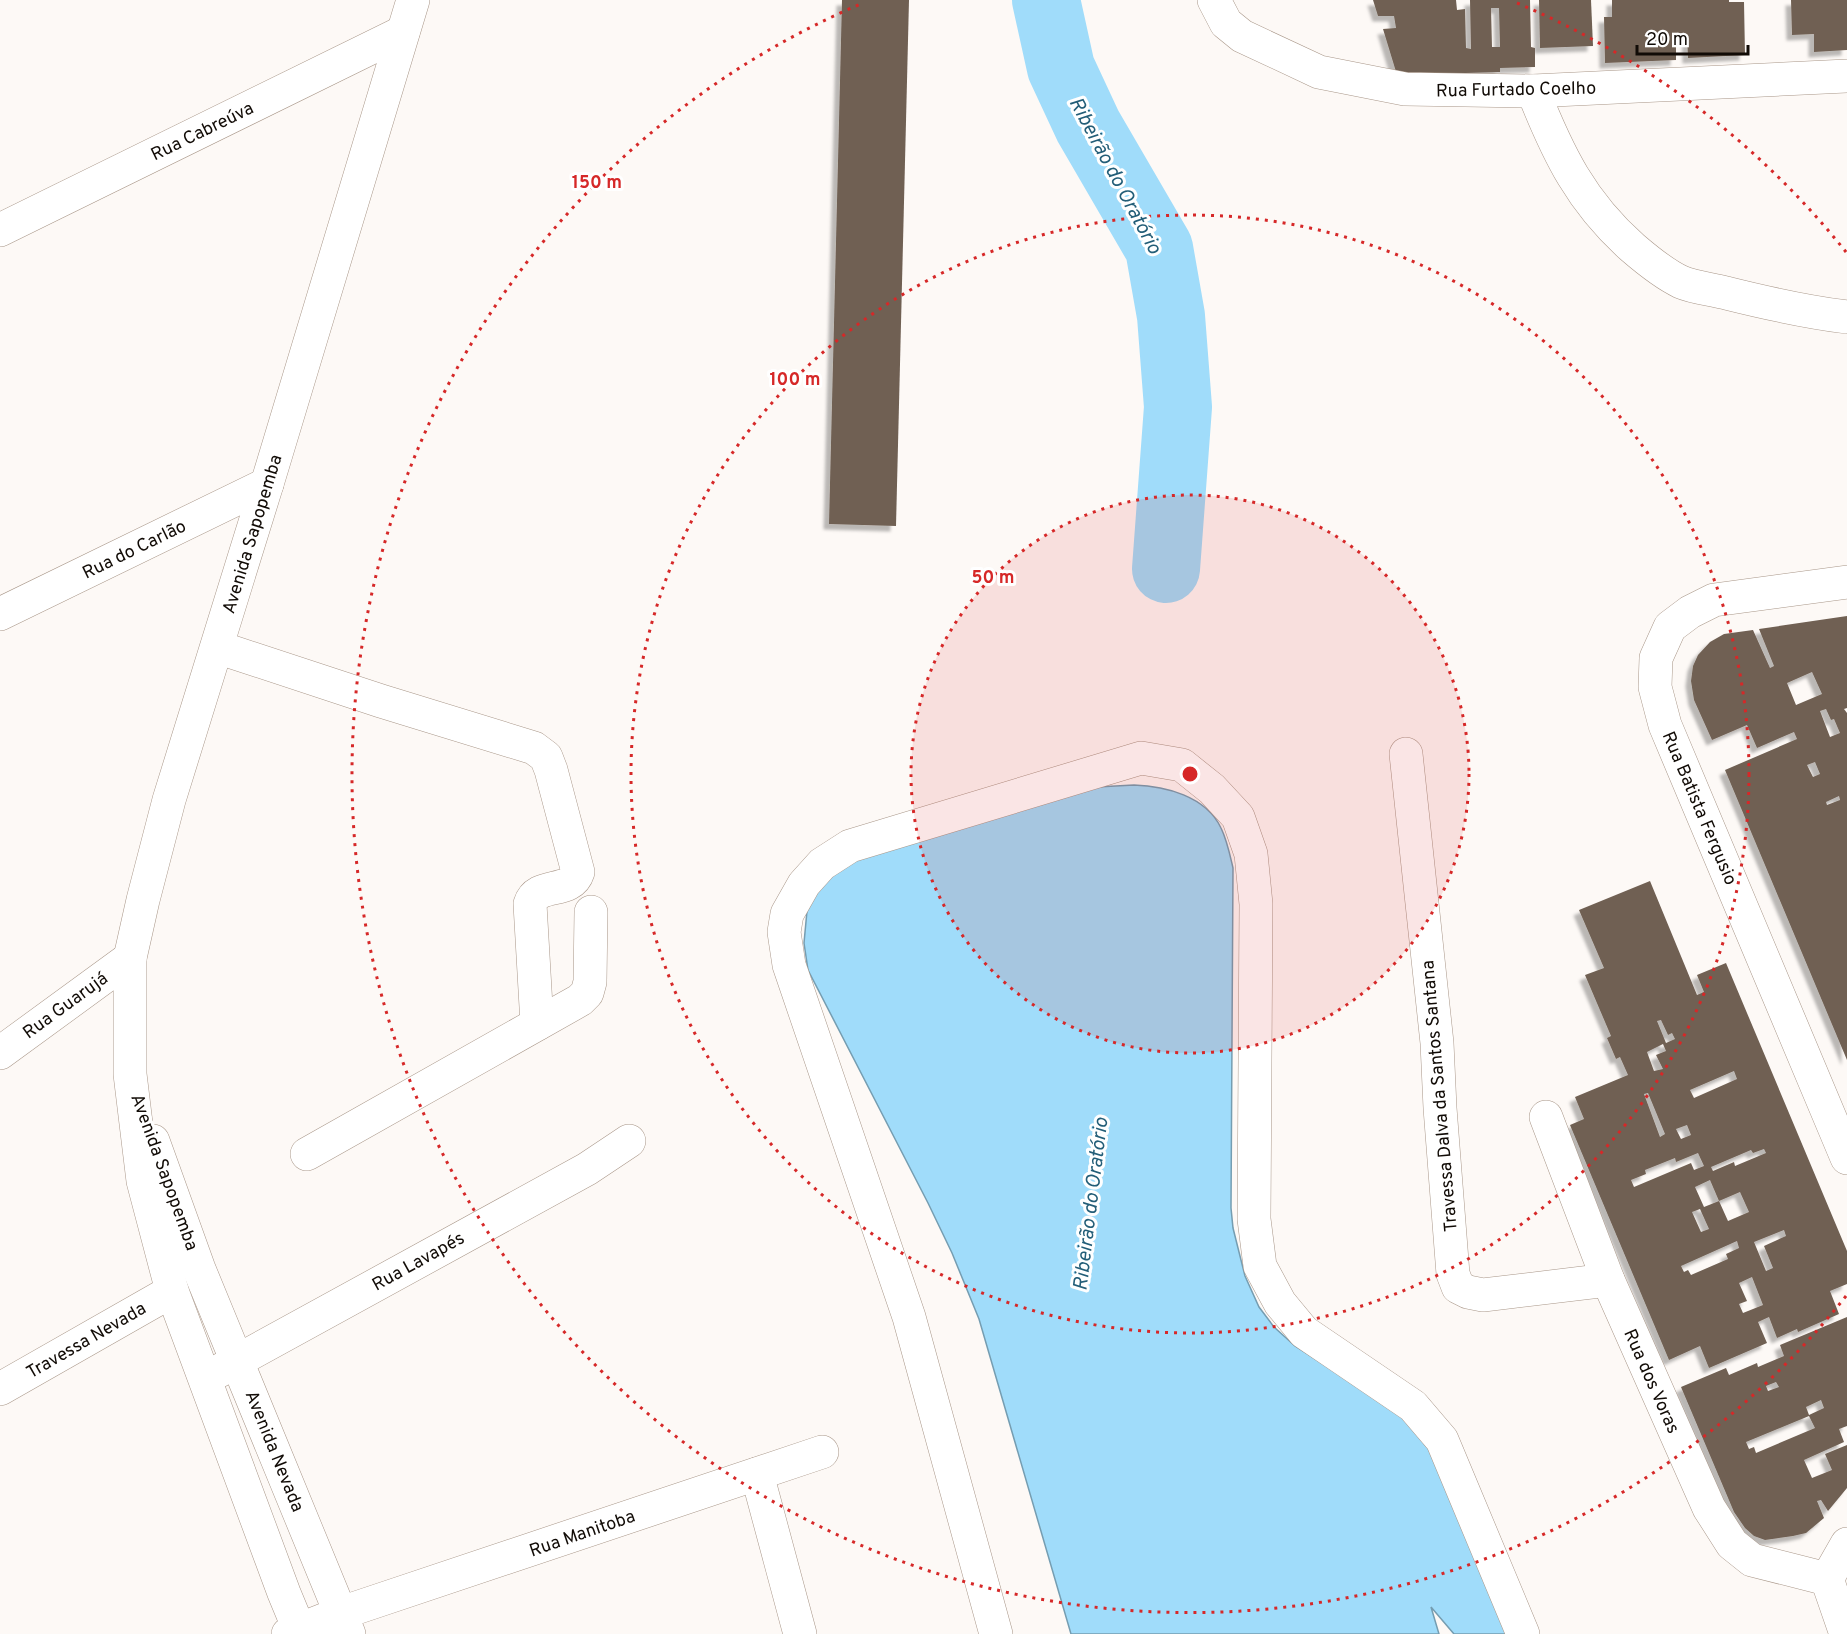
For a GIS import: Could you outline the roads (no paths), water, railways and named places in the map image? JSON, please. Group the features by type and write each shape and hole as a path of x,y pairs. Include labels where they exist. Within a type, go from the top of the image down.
{"street":[{"name":"Avenida Sapopemba","path":"172,1291 143,1181 130,1074 130,958 142,900 169,800 413,0"},
{"name":"Rua Furtado Coelho","path":"1214,0 1226,23 1242,36 1319,72 1405,89 1533,91 1847,76"},
{"name":"Rua Cabreúva","path":"0,230 403,32"},
{"path":"1533,91 1551,138 1569,173 1592,205 1622,238 1648,261 1681,282 1805,312 1847,317"},
{"name":"Rua do Carlão","path":"0,614 267,484"},
{"name":"Rua Batista Fergusio","path":"1847,582 1714,600 1690,612 1670,627 1656,658 1655,687 1665,725 1847,1158"},
{"path":"216,647 534,748 546,757 578,872 576,879 570,884 538,892 532,897 530,904 537,1024"},
{"name":"Travessa Dalva da Santos Santana","path":"1406,754 1437,1043 1455,1280 1458,1287 1483,1295 1608,1280"},
{"path":"996,1634 909,1317 789,965 783,932 787,914 804,884 822,864 850,846 1141,758 1182,765 1212,789 1238,817 1251,854 1256,904 1254,1219 1260,1266 1280,1303 1304,1332 1413,1406 1442,1440 1523,1634"},
{"path":"307,1154 580,1000 587,993 590,982 591,912"},
{"name":"Rua Guarujá","path":"0,1053 130,958"},
{"name":"Avenida Sapopemba","path":"130,1074 200,1269"},
{"name":"Rua dos Voras","path":"1546,1117 1608,1280 1709,1508 1732,1544 1752,1560 1827,1579"},
{"name":"Rua Lavapés","path":"206,1378 587,1169 629,1141"},
{"name":"Avenida Nevada","path":"200,1269 345,1624"},
{"path":"172,1291 206,1378 296,1632"},
{"name":"Travessa Nevada","path":"0,1389 172,1291"},
{"name":"Rua Manitoba","path":"296,1632 345,1624 822,1452"},
{"path":"757,1474 800,1634"},
{"path":"1846,1634 1827,1579 1847,1544"}],"water":[{"path":"1134,785 1159,788 1184,795 1205,808 1221,828 1233,868 1231,1208 1233,1228 1245,1276 1259,1307 1274,1327 1295,1346 1401,1414 1446,1471 1511,1634 1454,1634 1431,1607 1439,1634 1071,1634 979,1319 952,1253 928,1203 808,970 804,943 807,911 818,888 856,856 1097,787"}],"waterway":[{"name":"Ribeirão do Oratório","path":"1046,0 1061,68 1088,126 1159,248 1171,316 1178,407 1166,569"}]}
